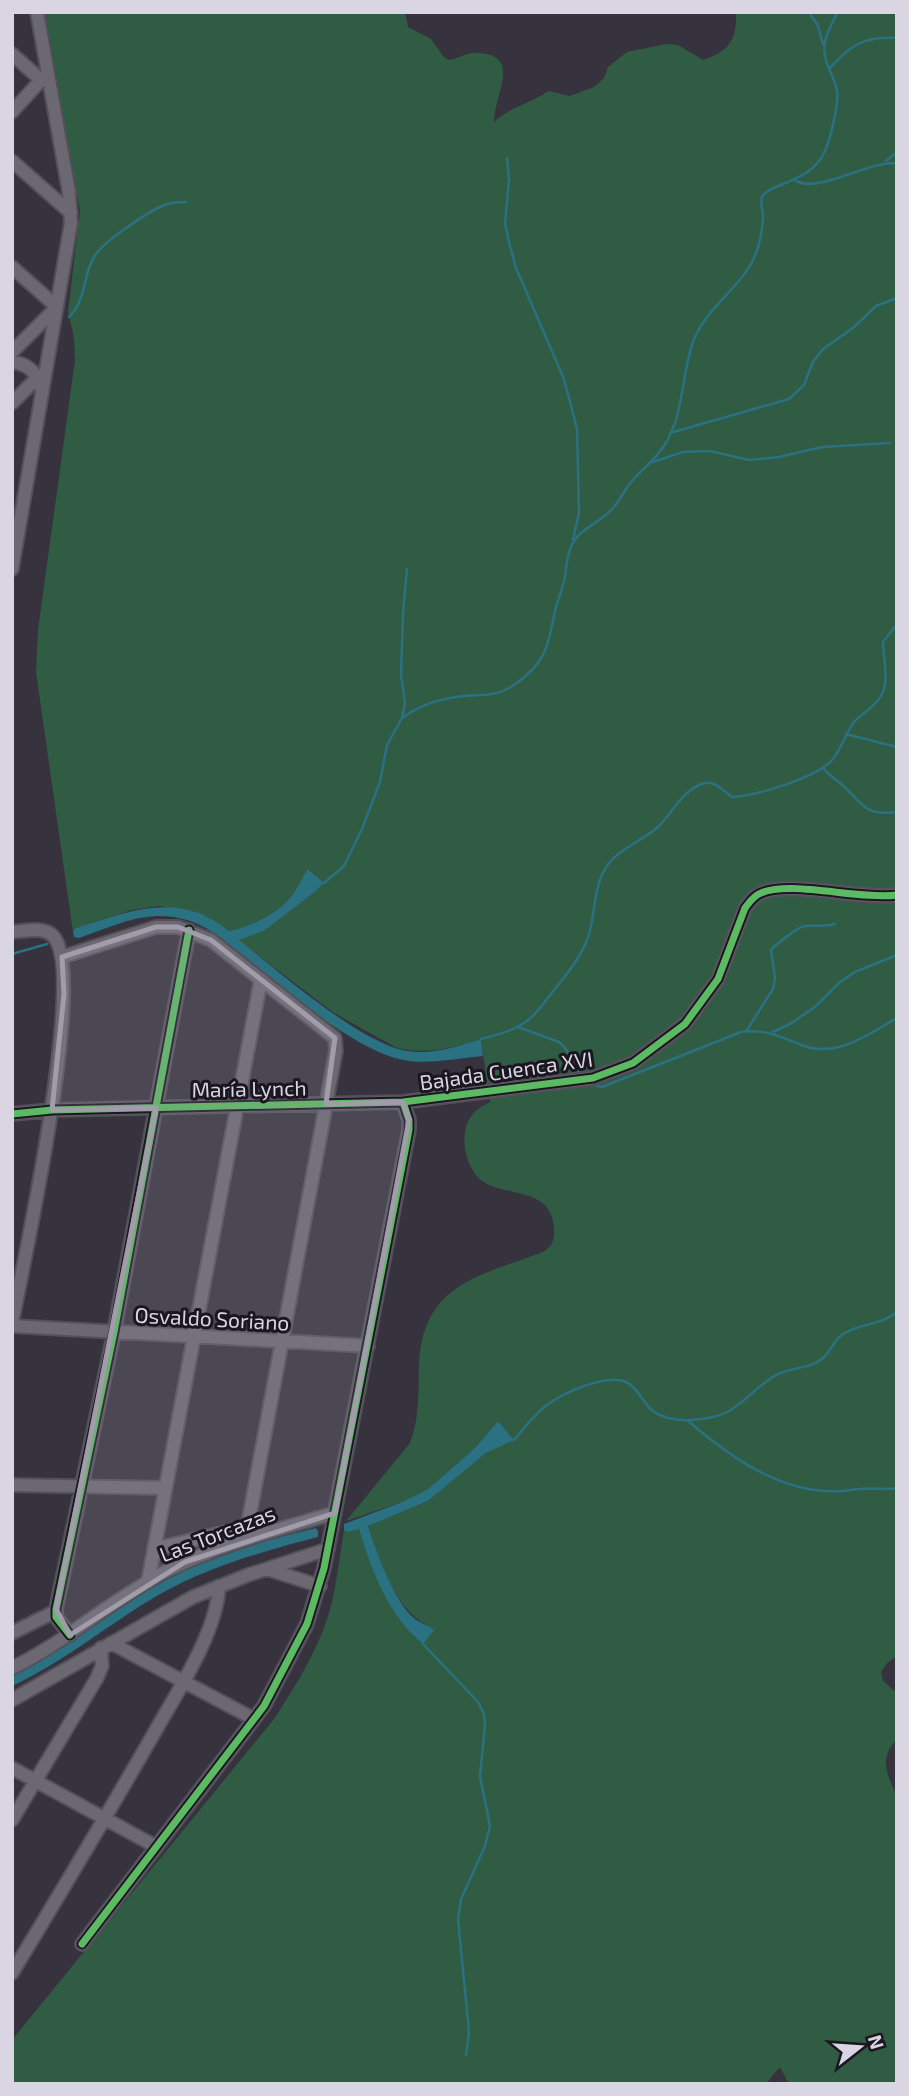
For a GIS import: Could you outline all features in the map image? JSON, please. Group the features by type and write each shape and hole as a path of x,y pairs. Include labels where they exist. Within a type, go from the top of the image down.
{"street":[{"path":"12,569 17,511 42,393 71,213 45,79 37,12"},
{"path":"12,54 45,79"},
{"path":"12,112 45,79"},
{"path":"12,161 71,213"},
{"path":"12,267 57,307"},
{"path":"12,352 57,307"},
{"path":"12,362 29,367 38,377 42,393"},
{"path":"12,403 38,377"},
{"name":"Bajada Cuenca XVI","path":"403,1102 585,1080 633,1063 685,1024 709,994 718,979 745,908 760,893 786,889 866,896 897,895"},
{"path":"62,957 156,927 188,930 211,940 335,1038 336,1051 246,1540"},
{"path":"70,1635 56,1617 56,1611 114,1332 188,930"},
{"path":"12,932 46,931 55,939 62,957 64,994 52,1110 12,1325"},
{"path":"148,1582 261,979"},
{"path":"82,1944 271,1694 298,1643 320,1586 409,1130 403,1102"},
{"name":"María Lynch","path":"12,1114 52,1110 403,1102"},
{"name":"Osvaldo Soriano","path":"12,1325 368,1346"},
{"path":"12,1485 165,1488"},
{"name":"Las Torcazas","path":"12,1668 70,1635 148,1582 185,1562 335,1513"},
{"path":"154,1549 248,1527"},
{"path":"12,1700 166,1611 219,1586 328,1549"},
{"path":"266,1569 320,1586"},
{"path":"12,1973 105,1819 183,1682 215,1614 219,1586"},
{"path":"12,1633 56,1611"},
{"path":"106,1645 254,1719"},
{"path":"12,1820 97,1678 106,1645"},
{"path":"12,1768 155,1846"}],"highlighted area":[{"path":"156,927 178,927 211,940 335,1038 326,1104 403,1102 409,1120 335,1513 185,1562 70,1635 56,1609 156,1108 52,1110 64,994 62,957"}],"green space":[{"path":"45,12 405,12 408,27 431,39 448,60 475,53 490,55 499,60 503,67 503,77 494,122 549,91 570,96 594,87 604,78 608,67 627,52 666,44 678,45 703,60 712,57 730,43 735,30 736,12 897,12 897,1656 887,1663 881,1672 883,1681 897,1693 897,1739 888,1753 886,1767 897,1796 897,2084 789,2084 780,2067 768,2081 774,2084 12,2084 12,2040 274,1719 291,1692 314,1651 331,1606 344,1530 359,1529 382,1586 415,1638 427,1625 405,1607 389,1582 368,1526 428,1501 486,1453 513,1439 498,1421 476,1447 428,1489 402,1502 346,1521 410,1443 417,1414 423,1337 431,1316 443,1299 477,1277 543,1252 549,1248 554,1234 552,1216 546,1206 527,1196 484,1182 477,1176 468,1160 464,1140 468,1122 476,1110 490,1102 481,1039 440,1050 397,1048 334,1013 238,940 264,931 316,891 324,883 309,870 281,907 255,922 229,931 208,917 160,906 132,910 76,928 73,932 36,672 38,630 75,360 74,337 68,312 80,211"}],"water":[{"path":"308,869 324,883 264,931 239,940 344,1021 389,1046 426,1052 481,1039 483,1056 419,1062 399,1059 364,1045 291,995 225,941 188,920 146,917 79,938 74,937 76,928 154,908 192,911 210,918 229,931 238,929 281,907 293,894"},
{"path":"498,1421 514,1440 486,1453 428,1501 368,1526 387,1576 400,1601 415,1619 434,1630 423,1644 391,1607 369,1561 359,1529 348,1532 344,1530 344,1524 428,1489 476,1447"},
{"path":"316,1528 318,1537 219,1567 181,1583 51,1665 12,1686 12,1675 75,1638 145,1591 192,1567 261,1542"}],"waterway":[{"path":"809,12 818,26 823,44"},
{"path":"402,718 439,700 490,694 509,688 538,663 548,640 572,545 582,532 613,508 632,481 660,451 670,434 679,409 688,358 697,333 703,322 744,274 756,253 763,224 762,197 772,189 809,171 824,153 834,122 837,97 836,85 824,52 828,32 838,12"},
{"path":"829,69 858,44 875,39 897,38"},
{"path":"886,161 897,152"},
{"path":"507,158 509,179 505,224 510,246 516,268 564,379 577,429 579,513 573,539"},
{"path":"796,181 818,183 871,167 897,163"},
{"path":"69,317 79,303 94,257 106,244 157,209 169,203 186,202"},
{"path":"670,433 789,399 804,385 813,362 823,349 853,328 876,306 897,298"},
{"path":"653,462 683,452 710,451 749,460 779,457 822,447 890,443"},
{"path":"324,883 344,866 362,829 380,782 387,745 402,718 405,703 401,675 403,613 407,569"},
{"path":"481,1039 517,1027 540,1008 583,949 605,869 615,856 659,826 691,790 709,783 732,797 755,793 785,785 813,773 832,760 854,722 875,703 884,690 886,676 883,642 897,624"},
{"path":"846,734 897,747"},
{"path":"823,768 869,810 897,812"},
{"path":"747,1030 773,989 775,979 771,950 802,927 835,924"},
{"path":"12,954 47,944"},
{"path":"773,1032 816,1006 840,982 855,972 897,955"},
{"path":"590,1084 602,1087 741,1032 764,1032 812,1048 825,1049 862,1038 897,1018"},
{"path":"518,1027 559,1042 566,1049 580,1075"},
{"path":"514,1440 538,1413 554,1400 574,1390 608,1380 630,1384 651,1409 667,1418 691,1420 721,1415 740,1404 778,1374 818,1362 843,1334 897,1312"},
{"path":"687,1420 739,1460 758,1471 799,1487 820,1491 897,1488"},
{"path":"423,1644 478,1702 484,1714 480,1776 490,1826 485,1846 461,1899 458,1919 469,2032 466,2055"}],"cycle path":[{"path":"12,1114 52,1110 403,1102 593,1078 633,1063 685,1024 718,979 745,908 758,894 774,890 807,889 864,895 897,895"},
{"path":"70,1635 56,1617 56,1609 114,1332 189,930"},
{"path":"82,1944 264,1706 307,1624 324,1568 409,1130 403,1102"}]}
